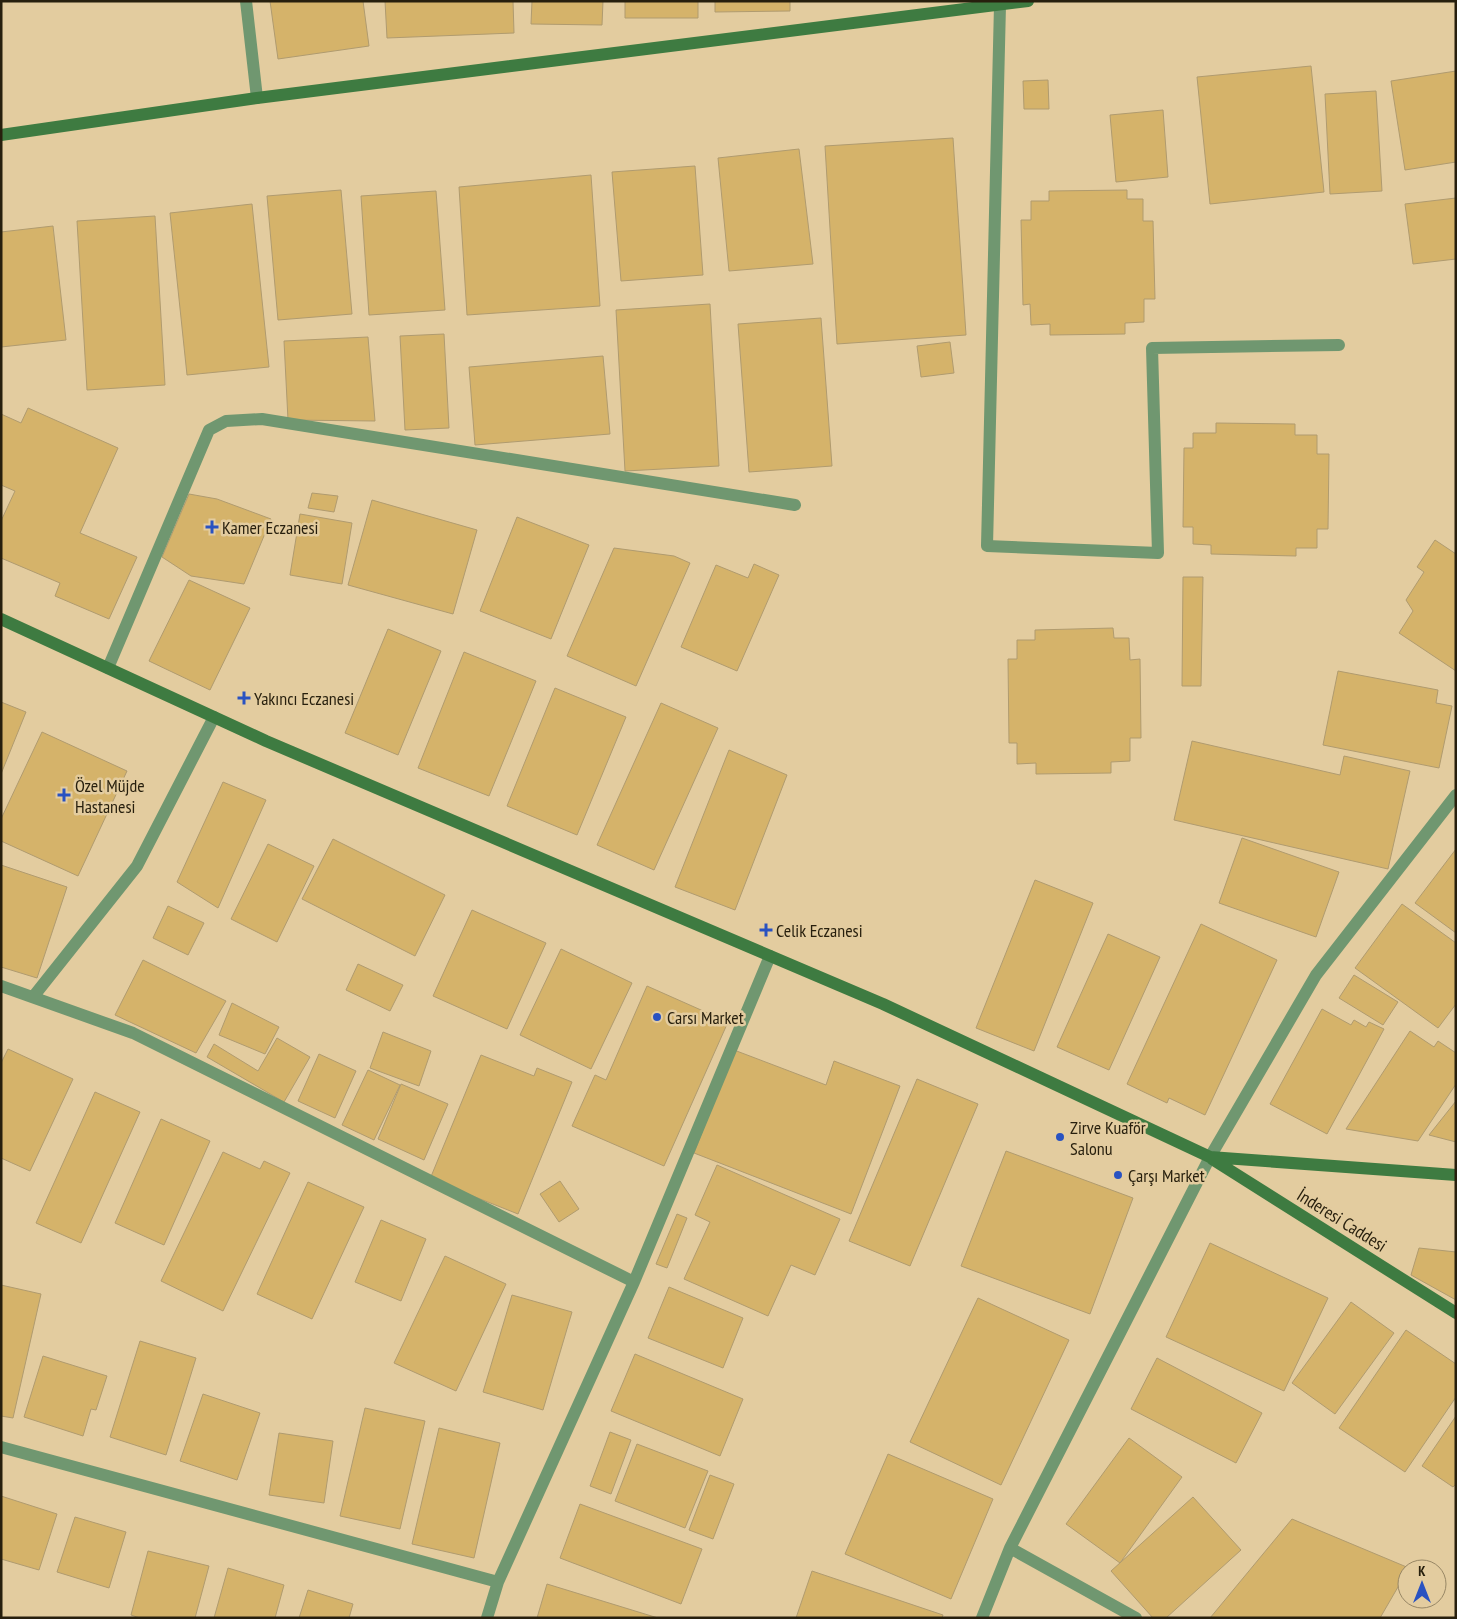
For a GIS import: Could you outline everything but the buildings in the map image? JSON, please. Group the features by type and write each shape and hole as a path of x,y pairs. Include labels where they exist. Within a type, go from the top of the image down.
{"main road":[{"path":"1,135 257,98 1028,1"},
{"path":"1,619 214,717 883,1004 1210,1157 1456,1175"},
{"name":"İnderesi Caddesi","path":"1210,1157 1456,1313"}],"street":[{"path":"246,1 257,98"},
{"path":"1000,5 987,546 1158,553 1152,348 1339,346"},
{"path":"108,668 209,430 226,422 262,419 795,505"},
{"path":"33,997 136,866 214,717"},
{"path":"982,1618 1010,1548 1210,1157 1316,975 1456,795"},
{"path":"487,1618 498,1582 634,1282 770,956"},
{"path":"1,986 133,1033 634,1282"},
{"path":"1,1447 498,1582"},
{"path":"1010,1548 1136,1618"}],"place":[{"name":"Kamer Eczanesi","path":"212,527"},
{"name":"Yakıncı Eczanesi","path":"244,698"},
{"name":"Özel Müjde Hastanesi","path":"64,795"},
{"name":"Celik Eczanesi","path":"766,930"},
{"name":"Carsı Market","path":"657,1017"},
{"name":"Zirve Kuaför Salonu","path":"1060,1137"},
{"name":"Çarşı Market","path":"1118,1175"}]}
